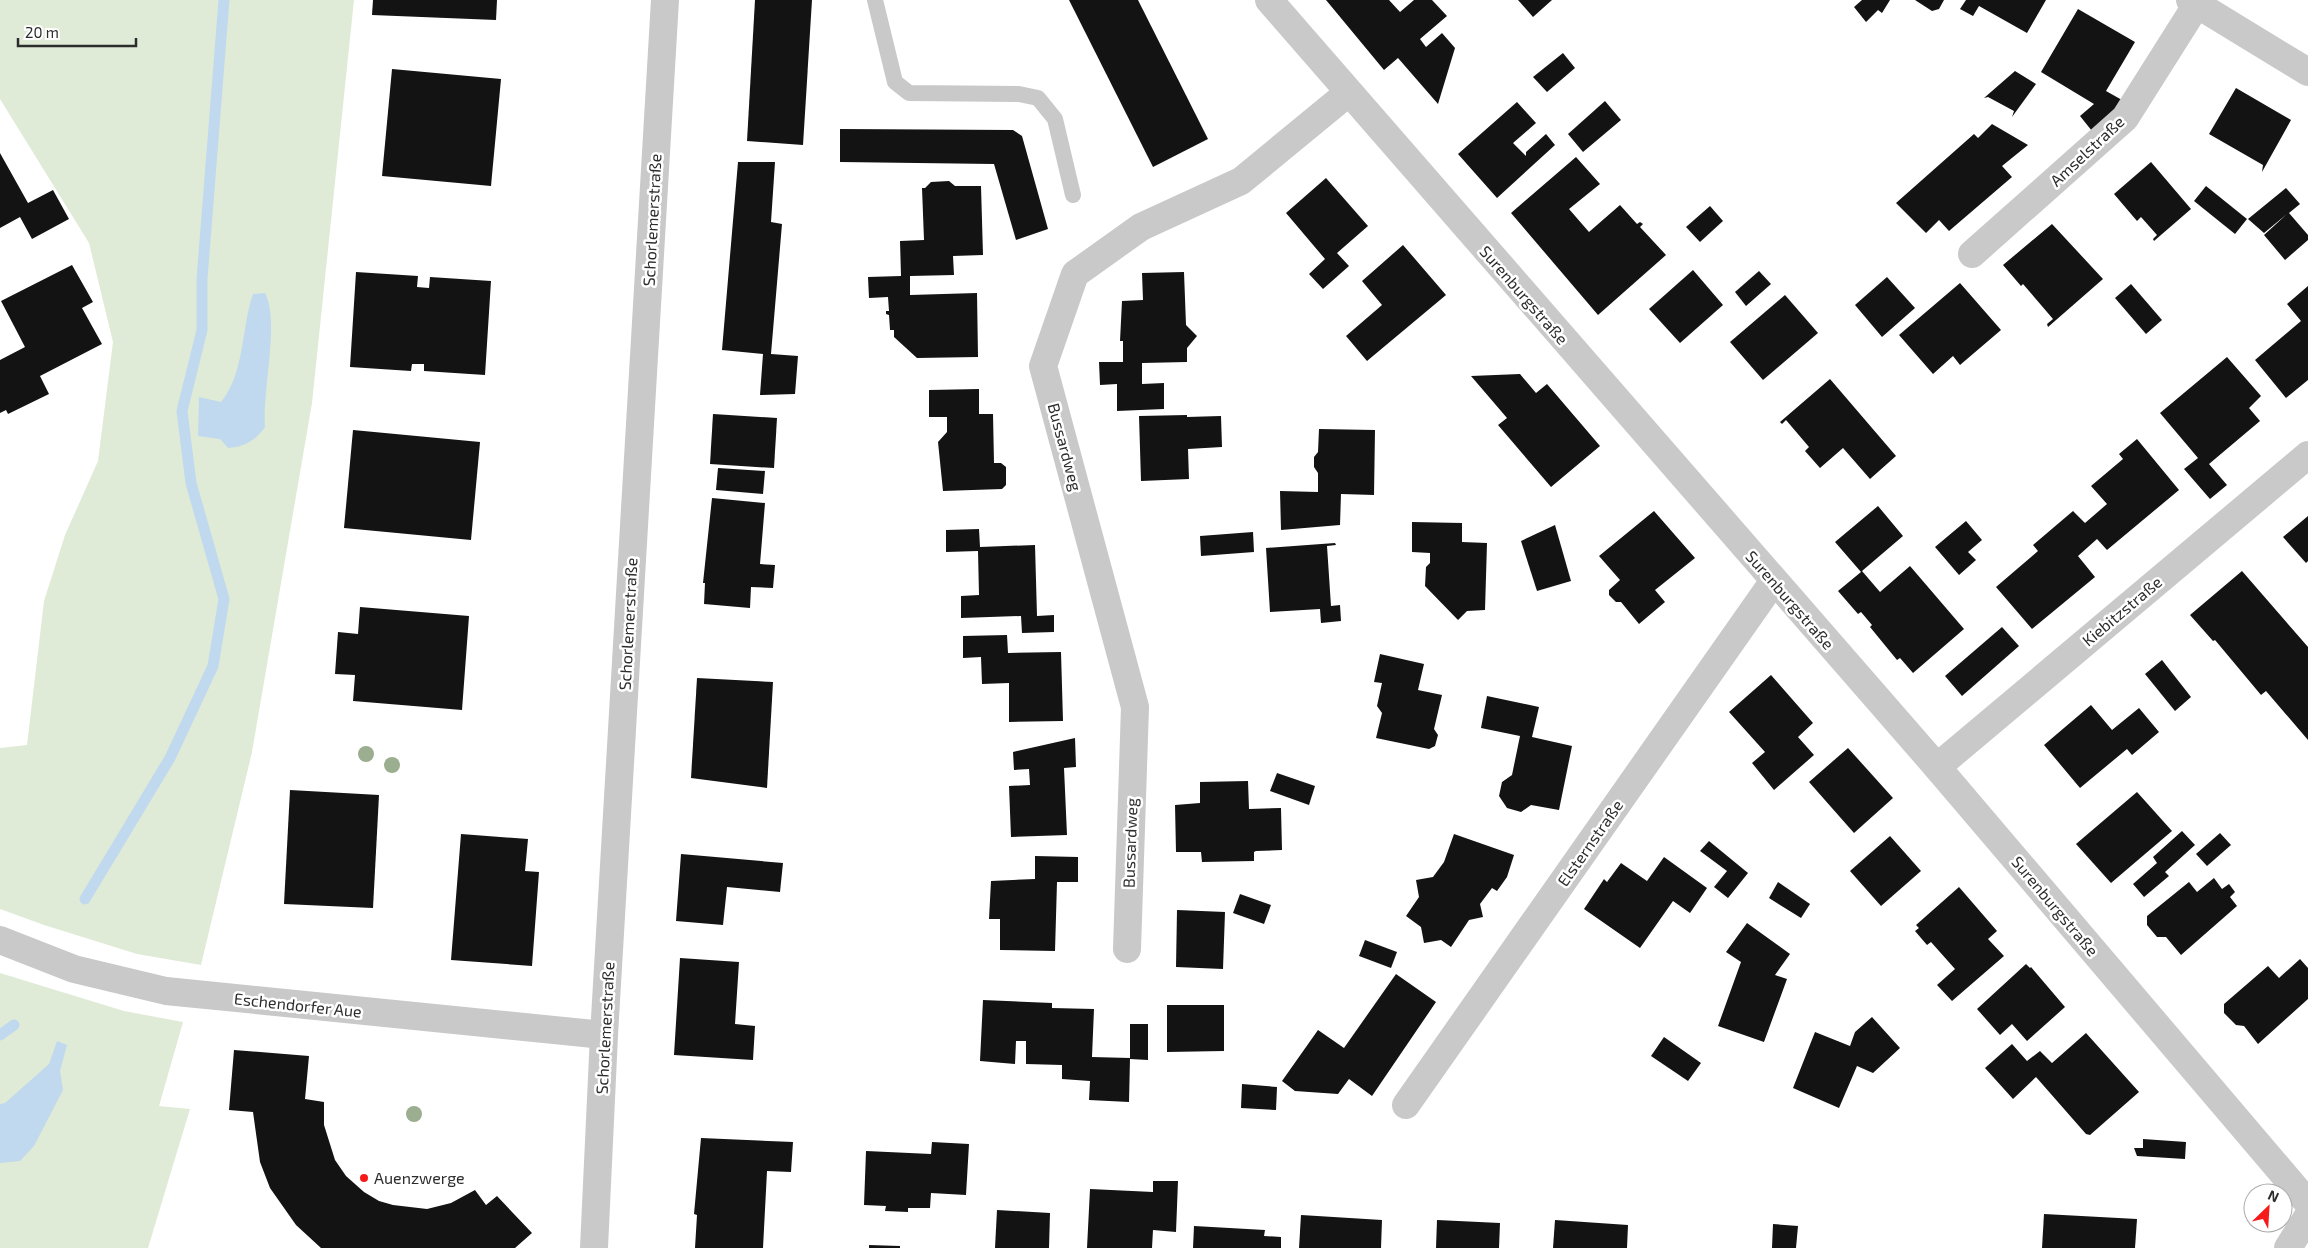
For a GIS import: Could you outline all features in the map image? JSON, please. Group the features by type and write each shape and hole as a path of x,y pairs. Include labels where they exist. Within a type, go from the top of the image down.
{"street":[{"name":"Schorlemerstraße","path":"594,1248 604,1036 665,0"},
{"name":"Surenburgstraße","path":"1269,0 1348,94 1773,582 1937,767 2308,1204"},
{"name":"Amselstraße","path":"1972,254 2125,118 2193,2 2308,72"},
{"name":"Bussardweg","path":"1127,949 1135,707 1043,366 1075,274 1141,228 1241,181 1348,94"},
{"name":"Kiebitzstraße","path":"1937,767 2308,455"},
{"name":"Elsternstraße","path":"1406,1105 1773,582"},
{"name":"Eschendorfer Aue","path":"0,940 74,970 166,991 604,1036"},
{"path":"2288,1248 2308,1216"}],"lane":[{"path":"875,0 895,82 909,93 1018,94 1038,98 1056,119 1073,195"}],"green space":[{"path":"0,0 354,0 312,403 252,752 201,965 137,954 0,909 0,748 27,745 44,601 65,535 98,461 113,342 89,243 0,99"},
{"path":"0,973 124,1011 183,1022 159,1106 190,1109 148,1248 0,1248"}],"water":[{"path":"265,293 269,305 271,338 265,427 250,442 228,448 220,439 198,436 199,397 221,402 229,390 239,364 253,294"},
{"path":"57,1041 67,1045 60,1071 63,1090 34,1146 20,1161 0,1163 0,1104 5,1103 49,1064"}],"building":[{"path":"373,0 497,0 496,20 372,15"},
{"path":"755,0 812,0 803,145 747,141"},
{"path":"1069,0 1138,0 1208,139 1153,167"},
{"path":"1326,0 1389,0 1400,12 1414,0 1432,0 1447,16 1420,39 1426,47 1442,33 1455,48 1438,104 1398,58 1384,70"},
{"path":"1518,0 1552,0 1533,17"},
{"path":"1862,0 1890,0 1882,13 1878,10 1866,22 1854,7"},
{"path":"1915,0 1944,0 1939,9 1932,11"},
{"path":"1966,0 2046,0 2027,33 1979,6 1973,16 1960,9"},
{"path":"2078,9 2135,42 2106,91 2122,100 2116,111 2092,131 2080,116 2094,104 2041,72"},
{"path":"1563,53 1575,68 1547,92 1533,77"},
{"path":"392,69 501,79 491,186 382,176"},
{"path":"2015,71 2036,84 2012,117 2014,111 1988,97 1984,98"},
{"path":"2236,88 2291,120 2262,172 2263,165 2209,134"},
{"path":"1605,101 1621,120 1583,152 1568,134"},
{"path":"1517,102 1536,123 1513,143 1526,156 1526,152 1546,134 1555,145 1497,198 1458,154"},
{"path":"1992,124 2028,145 2002,166 2012,177 1949,231 1939,220 1926,233 1896,203 1974,134 1978,138"},
{"path":"840,129 1013,130 1022,136 1048,229 1016,240 994,164 840,162"},
{"path":"0,153 28,203 53,190 69,219 32,239 20,217 0,228"},
{"path":"1576,157 1600,184 1569,209 1589,232 1620,205 1637,224 1640,222 1643,224 1640,227 1666,255 1598,315 1511,213"},
{"path":"738,162 775,162 771,222 782,224 771,354 798,356 795,394 760,395 763,354 722,350"},
{"path":"2151,162 2191,209 2154,241 2153,239 2157,235 2141,217 2137,221 2114,194"},
{"path":"1326,178 1368,226 1337,253 1349,266 1323,289 1309,274 1325,259 1286,213"},
{"path":"949,181 955,186 981,186 983,255 953,256 954,275 910,276 910,295 977,293 978,357 917,358 894,337 894,330 890,330 889,315 886,314 886,311 889,311 888,297 869,298 868,277 901,276 900,241 924,240 922,188 925,188 931,182"},
{"path":"2206,186 2247,219 2235,234 2194,201"},
{"path":"2286,188 2300,204 2289,213 2308,235 2308,240 2285,260 2264,235 2287,214 2264,233 2248,219"},
{"path":"1710,206 1723,221 1700,242 1686,227"},
{"path":"2052,224 2103,279 2048,327 2047,324 2053,319 2023,284 2021,286 2003,265"},
{"path":"1403,245 1446,295 1367,361 1346,336 1382,305 1362,281"},
{"path":"72,265 93,302 82,308 102,344 40,376 49,394 8,414 6,410 0,413 0,360 25,347 1,301"},
{"path":"1693,270 1723,305 1680,343 1649,309"},
{"path":"1759,271 1771,284 1746,306 1735,292"},
{"path":"356,272 418,276 417,287 429,288 430,277 491,281 485,375 424,371 424,364 412,364 411,371 350,367"},
{"path":"1184,272 1186,325 1197,336 1187,348 1187,362 1142,363 1142,384 1164,383 1164,409 1117,411 1117,384 1100,385 1099,362 1123,362 1123,341 1120,341 1122,301 1143,300 1142,273"},
{"path":"1887,277 1915,308 1882,337 1855,305"},
{"path":"1960,283 2001,330 1960,365 1953,356 1933,374 1899,335"},
{"path":"2131,284 2162,320 2146,334 2115,298"},
{"path":"2308,286 2308,380 2286,398 2255,360 2301,321 2287,304"},
{"path":"1785,295 1818,333 1763,380 1730,342"},
{"path":"2227,357 2261,396 2249,408 2260,421 2209,464 2227,485 2210,499 2184,469 2198,458 2160,413"},
{"path":"1520,374 1536,393 1547,384 1600,446 1551,487 1498,425 1507,418 1471,376"},
{"path":"1830,379 1896,456 1870,479 1843,448 1820,468 1805,451 1809,447 1786,420 1782,424 1780,422"},
{"path":"979,389 979,414 993,414 994,463 1001,463 1006,467 1006,485 1002,489 943,491 938,442 947,432 947,417 929,417 929,390"},
{"path":"713,414 777,418 774,468 710,464"},
{"path":"1187,415 1187,417 1221,416 1222,447 1188,449 1189,479 1141,481 1139,416"},
{"path":"1319,429 1375,430 1374,495 1341,494 1340,525 1281,530 1280,491 1318,492 1318,473 1314,467 1314,457 1318,452"},
{"path":"353,430 480,442 471,540 344,528"},
{"path":"2137,439 2179,490 2107,550 2097,539 2078,556 2095,577 2032,629 1996,587 2038,551 2033,545 2073,511 2085,523 2107,504 2091,486 2123,459 2119,454"},
{"path":"718,468 765,471 763,494 716,490"},
{"path":"712,498 765,503 760,564 775,565 773,588 751,587 750,608 704,604 705,583 703,583"},
{"path":"1878,506 1903,536 1862,571 1880,592 1910,566 1964,629 1913,673 1900,658 1897,660 1870,627 1872,625 1861,612 1858,614 1838,591 1861,572 1835,542"},
{"path":"1654,511 1695,558 1655,590 1665,602 1639,624 1621,602 1616,602 1609,595 1609,590 1620,580 1599,556"},
{"path":"2308,516 2308,561 2306,563 2283,537"},
{"path":"1966,521 1982,540 1968,552 1976,560 1959,575 1935,547"},
{"path":"1412,522 1462,523 1462,542 1487,543 1485,610 1467,611 1458,620 1425,586 1426,567 1430,563 1430,553 1412,552"},
{"path":"1555,525 1571,581 1537,591 1521,541"},
{"path":"979,529 980,547 1035,545 1037,616 1054,615 1054,632 1022,633 1021,616 961,618 961,596 979,595 978,551 946,552 946,530"},
{"path":"1253,532 1254,552 1201,556 1200,536"},
{"path":"1335,543 1336,545 1327,546 1331,606 1340,605 1341,621 1321,623 1320,609 1270,612 1266,548"},
{"path":"2242,571 2308,647 2308,740 2266,691 2261,695 2215,640 2213,641 2190,615"},
{"path":"360,607 469,616 462,710 353,701 355,675 335,674 338,632 358,634"},
{"path":"2002,627 2019,646 1962,696 1945,676"},
{"path":"1007,635 1008,653 1061,652 1063,721 1009,722 1009,683 982,684 981,657 963,658 963,636"},
{"path":"1380,654 1424,664 1418,690 1442,695 1434,729 1438,735 1435,746 1429,749 1376,738 1382,713 1377,706 1382,683 1374,682"},
{"path":"2162,660 2191,697 2175,711 2145,674"},
{"path":"1771,675 1813,723 1798,737 1814,755 1774,790 1752,763 1765,752 1729,712"},
{"path":"697,678 773,682 767,788 691,778"},
{"path":"1487,696 1539,707 1532,737 1572,746 1559,810 1531,805 1521,812 1507,808 1499,796 1502,782 1512,775 1520,736 1481,728"},
{"path":"2091,705 2112,730 2139,708 2159,732 2132,755 2127,749 2080,788 2044,745"},
{"path":"1075,738 1076,767 1064,768 1067,835 1011,837 1009,786 1030,785 1029,769 1014,770 1013,752"},
{"path":"1848,748 1893,798 1854,833 1809,782"},
{"path":"1277,773 1315,786 1309,805 1270,791"},
{"path":"1248,781 1249,809 1281,808 1282,850 1256,851 1254,852 1254,861 1202,862 1201,852 1176,852 1175,805 1200,803 1200,782"},
{"path":"290,790 379,795 373,908 284,904"},
{"path":"2137,792 2172,831 2111,883 2076,844"},
{"path":"2182,831 2195,845 2165,872 2169,876 2144,897 2133,884 2157,863 2153,857"},
{"path":"2220,833 2231,845 2207,866 2196,854"},
{"path":"461,834 528,839 525,871 539,872 532,966 451,960"},
{"path":"1454,834 1514,855 1507,877 1497,891 1492,888 1480,904 1483,917 1469,920 1451,947 1441,940 1424,943 1421,927 1406,916 1419,897 1416,880 1433,877 1444,862"},
{"path":"1890,836 1921,871 1881,906 1850,871"},
{"path":"1709,841 1748,873 1728,898 1714,887 1727,871 1700,851"},
{"path":"681,854 783,863 780,892 727,887 723,925 676,921"},
{"path":"1035,856 1078,857 1078,882 1057,882 1055,951 1000,950 1000,919 989,919 991,881 1035,879"},
{"path":"1664,857 1707,888 1690,913 1673,901 1640,948 1584,909 1604,879 1607,882 1621,863 1647,881"},
{"path":"2214,878 2222,889 2229,884 2235,892 2230,897 2237,906 2181,955 2166,937 2157,937 2147,925 2147,916 2189,882 2197,892"},
{"path":"1778,882 1810,904 1801,918 1769,898"},
{"path":"1959,887 1997,931 1988,939 2004,956 1952,1001 1937,985 1955,969 1931,942 1927,945 1915,931 1919,928 1916,925"},
{"path":"1240,894 1271,905 1264,924 1233,913"},
{"path":"1177,910 1225,912 1223,969 1176,967"},
{"path":"1747,923 1790,954 1775,975 1787,979 1764,1042 1718,1026 1741,962 1726,952"},
{"path":"1365,940 1397,952 1391,968 1359,956"},
{"path":"680,958 739,962 735,1024 755,1026 753,1060 674,1055"},
{"path":"2300,959 2308,968 2308,999 2258,1044 2244,1026 2236,1025 2224,1013 2224,1004 2268,966 2279,978"},
{"path":"2026,964 2031,967 2065,1007 2027,1041 2012,1024 2000,1035 1977,1009"},
{"path":"1396,974 1436,1002 1372,1096 1349,1079 1338,1094 1295,1091 1282,1081 1318,1030 1344,1048"},
{"path":"983,1000 1052,1003 1052,1008 1094,1009 1092,1057 1130,1058 1129,1102 1089,1100 1090,1081 1062,1079 1062,1065 1026,1064 1026,1041 1016,1041 1015,1064 980,1061"},
{"path":"1167,1005 1224,1005 1224,1051 1167,1052"},
{"path":"1872,1017 1900,1048 1873,1073 1857,1066 1839,1108 1793,1088 1815,1032 1850,1046 1855,1032"},
{"path":"1130,1024 1148,1024 1148,1060 1130,1059"},
{"path":"2086,1033 2139,1092 2090,1135 2086,1134 2036,1077 2013,1099 1985,1068 2012,1044 2027,1061 2040,1051 2052,1063"},
{"path":"1664,1037 1701,1063 1688,1081 1651,1056"},
{"path":"234,1050 309,1056 305,1099 324,1102 324,1125 335,1160 346,1176 364,1192 379,1201 393,1205 427,1209 451,1203 475,1190 486,1205 497,1196 532,1233 515,1248 321,1248 296,1225 270,1188 260,1162 253,1112 229,1110"},
{"path":"1242,1084 1277,1087 1276,1110 1241,1108"},
{"path":"701,1138 793,1142 791,1172 767,1171 763,1248 695,1248 697,1215 694,1214"},
{"path":"2143,1139 2186,1142 2185,1159 2137,1156 2134,1148 2143,1148"},
{"path":"932,1142 969,1144 966,1195 931,1193 930,1208 908,1208 908,1212 885,1211 886,1206 864,1205 866,1151 931,1154"},
{"path":"1153,1181 1178,1181 1176,1232 1153,1230 1152,1248 1087,1248 1090,1189 1153,1192"},
{"path":"997,1210 1050,1213 1049,1248 995,1248"},
{"path":"2044,1214 2137,1219 2135,1248 2042,1248"},
{"path":"1301,1215 1382,1220 1381,1248 1299,1248"},
{"path":"1437,1220 1500,1223 1499,1248 1436,1248"},
{"path":"1555,1220 1628,1225 1627,1248 1553,1248"},
{"path":"1773,1224 1798,1226 1796,1248 1772,1248"},
{"path":"1194,1226 1265,1230 1264,1236 1281,1237 1281,1248 1193,1248"},
{"path":"869,1245 900,1246 900,1248 869,1248"}],"waterway":[{"path":"85,899 170,758 213,666 224,599 191,483 182,411 202,330 202,279 224,0"},
{"path":"0,1035 14,1025"}],"place":[{"name":"Auenzwerge","path":"364,1178"}]}
